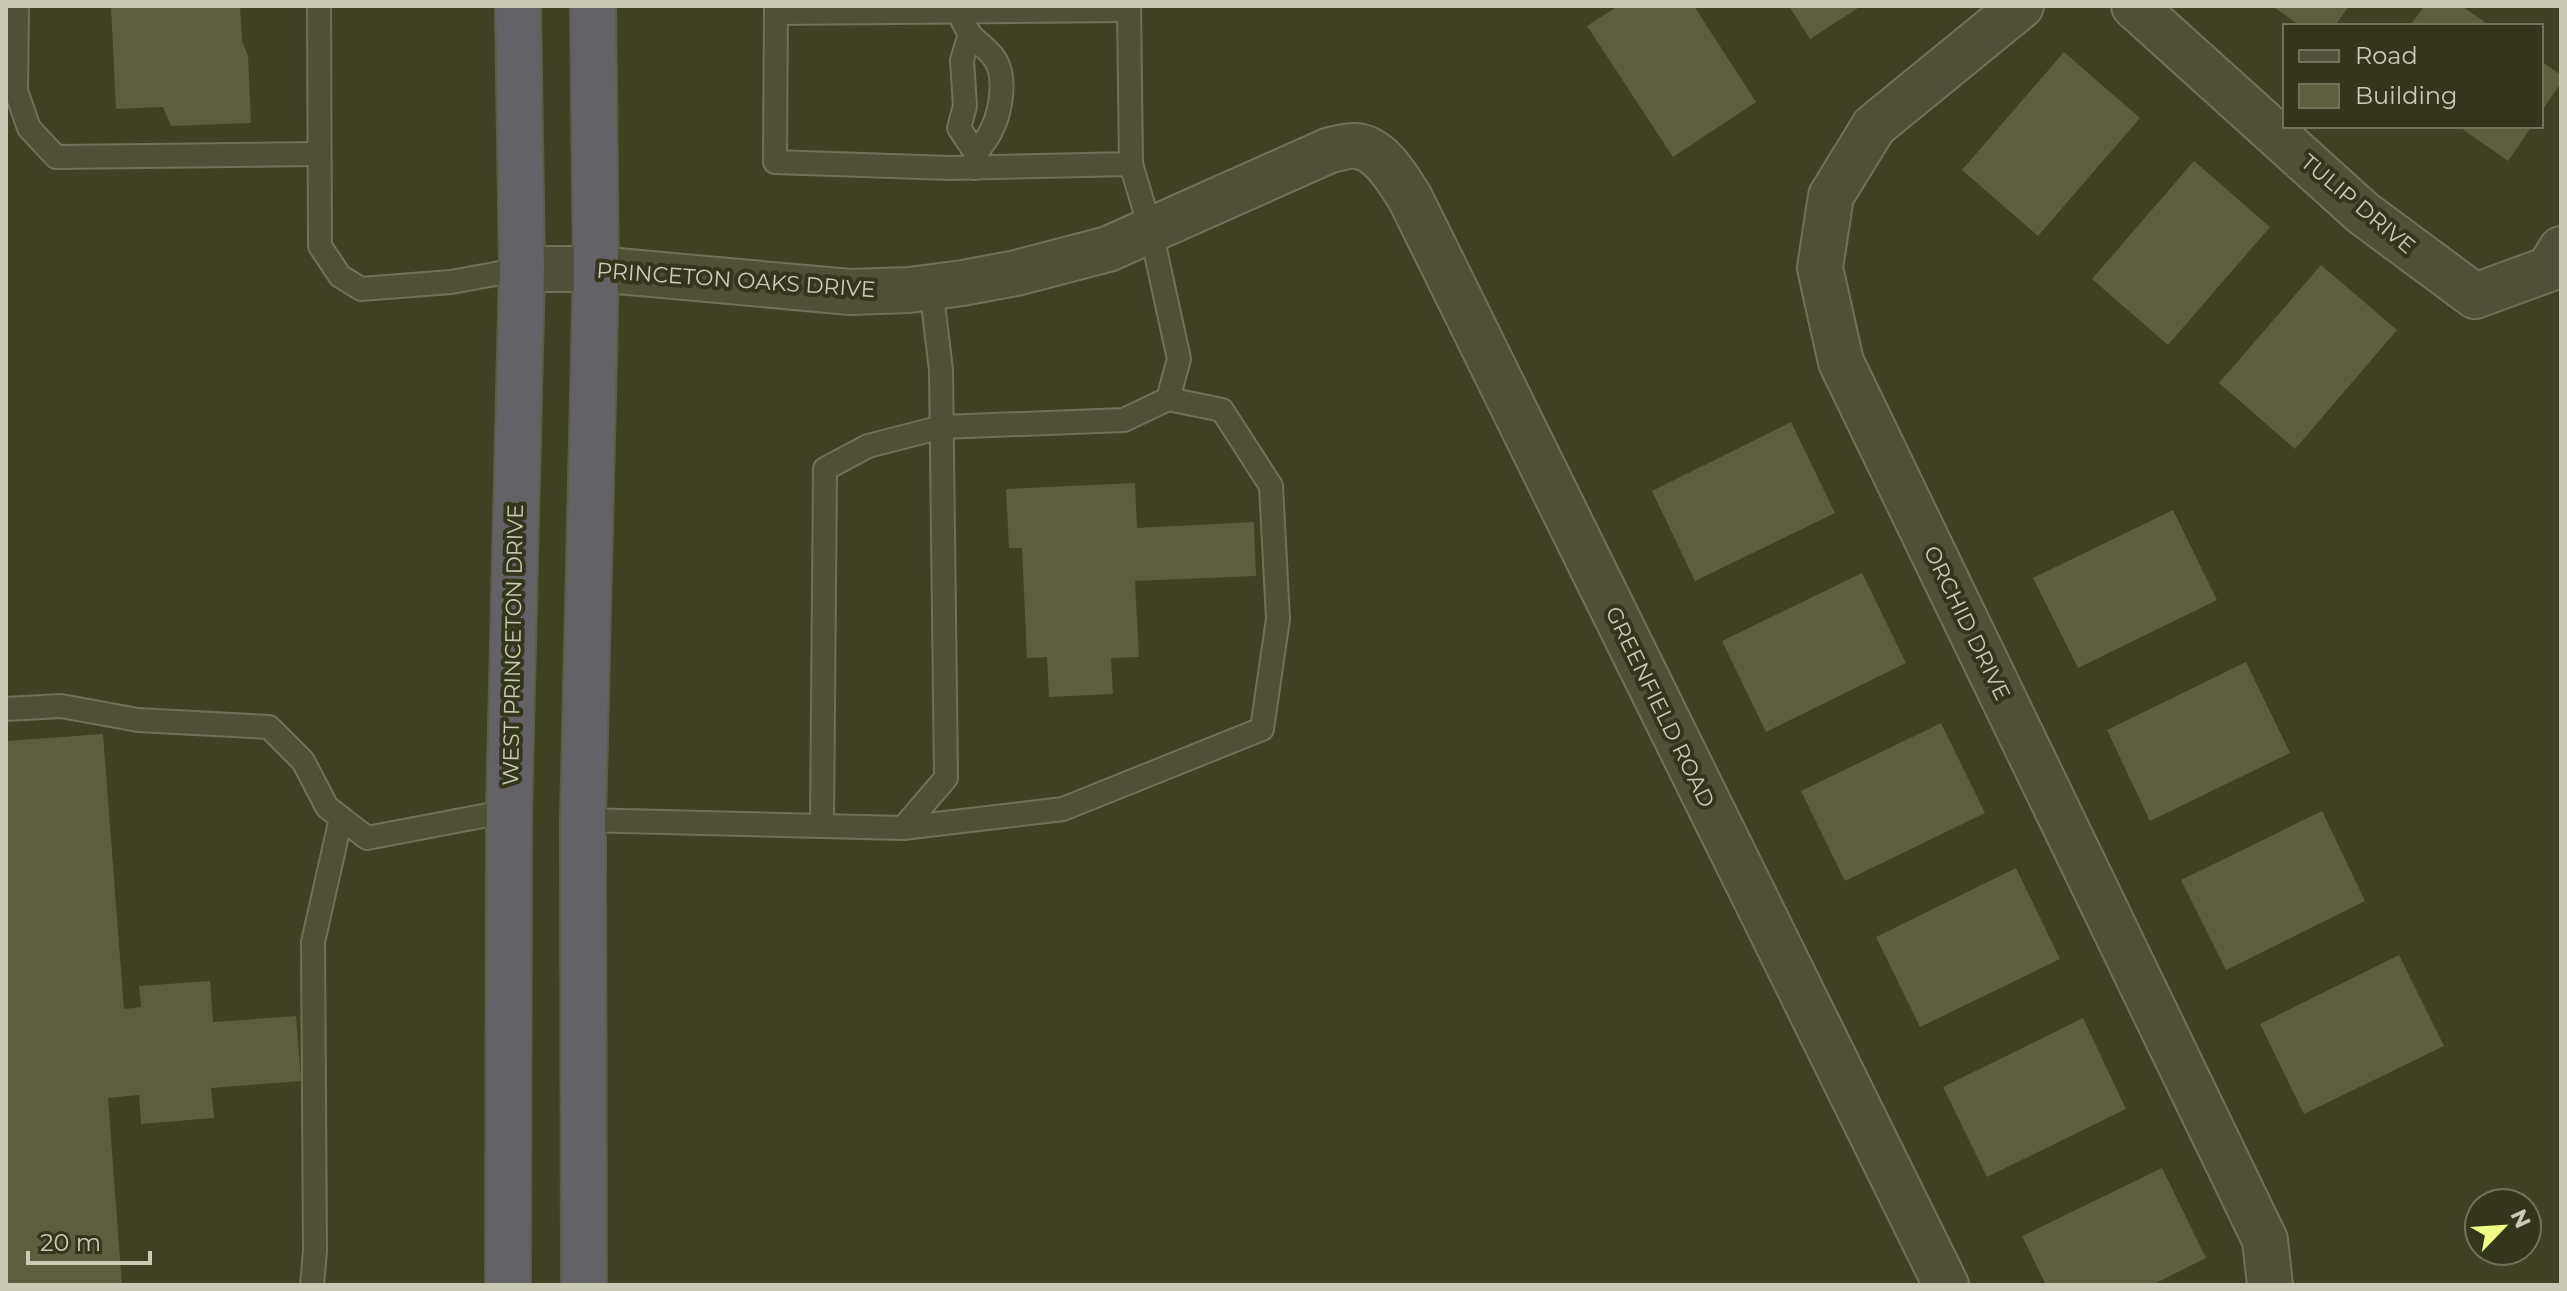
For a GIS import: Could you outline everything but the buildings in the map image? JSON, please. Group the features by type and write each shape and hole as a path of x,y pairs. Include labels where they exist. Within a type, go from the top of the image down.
{"highway":[{"name":"WEST PRINCETON DRIVE","path":"508,1285 509,811 522,269 518,6"},
{"path":"584,1285 583,820 596,269 593,6"}],"street":[{"name":"ORCHID DRIVE","path":"2021,6 1874,126 1831,196 1820,268 1841,362 2265,1240 2270,1285"},
{"name":"TULIP DRIVE","path":"2134,6 2363,213 2475,296 2549,269 2561,249"},
{"name":"PRINCETON OAKS DRIVE","path":"522,269 596,269 850,292 931,287 1016,273 1108,249 1303,161 1330,150 1357,145"},
{"name":"GREENFIELD ROAD","path":"1357,145 1376,155 1393,171 1410,198 1946,1285"}],"lane":[{"path":"17,6 16,91 29,128 56,157 319,154"},
{"path":"319,6 320,246 340,276 361,289 451,282 522,269"},
{"path":"1131,164 974,160 775,162 776,10 1129,8 1131,164 1151,231 1179,359 1168,399"},
{"path":"958,10 970,34 998,63 1001,89 999,110 992,130 974,160"},
{"path":"970,34 962,60 965,106 959,128 974,160"},
{"path":"903,828 946,778 941,370 931,287"},
{"path":"583,820 822,826 903,828 1063,809 1262,729 1278,619 1271,486 1222,410 1168,399 1124,420 942,427 868,446 825,469 822,826"},
{"path":"6,709 61,706 138,720 269,727 303,761 327,807 367,838 509,811"},
{"path":"312,1285 315,1251 313,942 341,818"}]}
